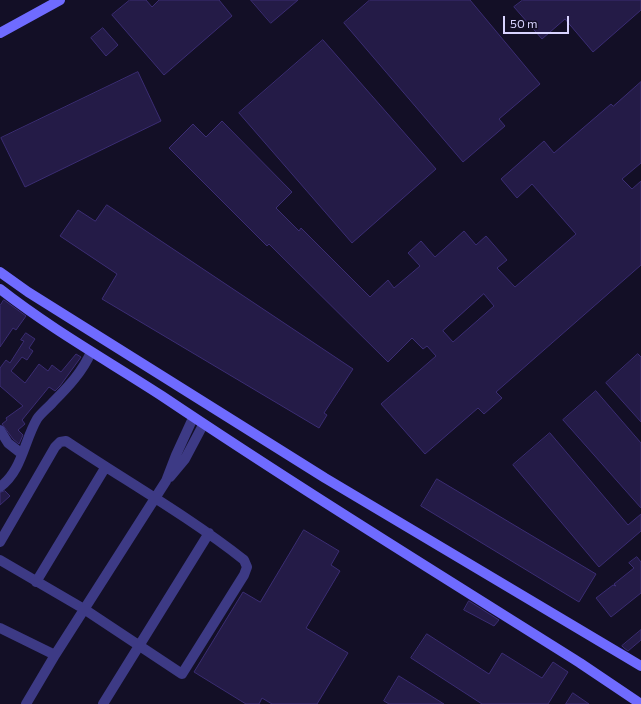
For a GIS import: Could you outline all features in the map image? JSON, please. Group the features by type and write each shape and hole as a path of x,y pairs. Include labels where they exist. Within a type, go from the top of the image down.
{"street":[{"path":"0,33 60,0"},
{"path":"0,272 24,289 325,478 641,666"},
{"path":"0,289 26,309 136,380 202,425 580,663 641,704"},
{"path":"0,487 15,469 37,419 67,388 87,362 91,352"},
{"path":"136,380 146,366"},
{"path":"26,704 84,609 156,499 166,481 193,418"},
{"path":"166,481 185,460 202,425"},
{"path":"0,430 8,443 22,454"},
{"path":"0,542 55,447 60,442 66,441 105,468 209,533 244,560 247,567 244,575 182,674 84,609 0,560"},
{"path":"36,582 105,468"},
{"path":"103,704 209,533"},
{"path":"0,628 55,655"}],"building":[{"path":"130,0 146,0 152,7 159,0 219,0 232,16 164,75 112,15"},
{"path":"251,0 298,0 271,23"},
{"path":"370,0 470,0 540,84 499,119 505,126 463,162 344,23"},
{"path":"523,0 641,0 641,10 593,52 565,19 542,39 514,7"},
{"path":"103,28 118,45 106,56 91,38"},
{"path":"323,40 436,169 352,243 239,113"},
{"path":"138,72 161,121 25,187 1,138"},
{"path":"641,82 641,163 622,179 632,189 641,181 641,265 496,392 502,398 484,414 478,408 425,454 381,404 436,356 427,346 423,349 412,338 388,362 269,244 267,246 169,148 193,124 206,137 222,121 292,192 276,208 299,231 301,228 370,297 388,280 394,288 420,266 408,253 421,241 435,257 464,231 476,245 486,236 507,260 497,268 515,287 576,234 532,184 517,198 501,179 544,141 554,153 611,104 613,106","holes":["484,294 494,306 453,342 443,331"]},
{"path":"107,205 353,369 324,413 327,415 319,428 102,299 117,274 60,236 78,210 95,221"},
{"path":"4,300 26,316 16,330 13,328 0,347 0,306"},
{"path":"26,333 35,339 29,348 33,351 27,360 22,357 11,371 25,383 39,364 48,371 52,365 61,372 76,354 81,357 60,386 55,391 49,387 22,420 25,424 18,430 23,435 19,444 13,439 2,424 7,420 6,418 23,406 0,386 0,368 6,360 10,363 24,341 21,340"},
{"path":"638,354 641,357 641,422 606,383"},
{"path":"596,391 641,443 641,508 563,420"},
{"path":"550,433 628,525 641,514 641,531 599,567 513,465"},
{"path":"437,479 596,574 579,602 421,506"},
{"path":"5,491 10,496 0,505 0,493"},
{"path":"304,530 339,551 331,565 340,571 306,628 348,653 317,704 272,704 262,698 259,704 246,704 194,672 243,592 260,602"},
{"path":"637,557 641,562 641,593 611,617 596,598 613,585 616,586 614,584 634,568 629,563"},
{"path":"469,601 499,620 494,626 464,610"},
{"path":"641,630 641,640 628,651 622,646"},
{"path":"427,634 489,674 502,653 542,678 553,662 568,672 548,704 482,704 411,658"},
{"path":"399,676 444,704 389,704 384,701"},
{"path":"573,693 589,704 566,704"}]}
